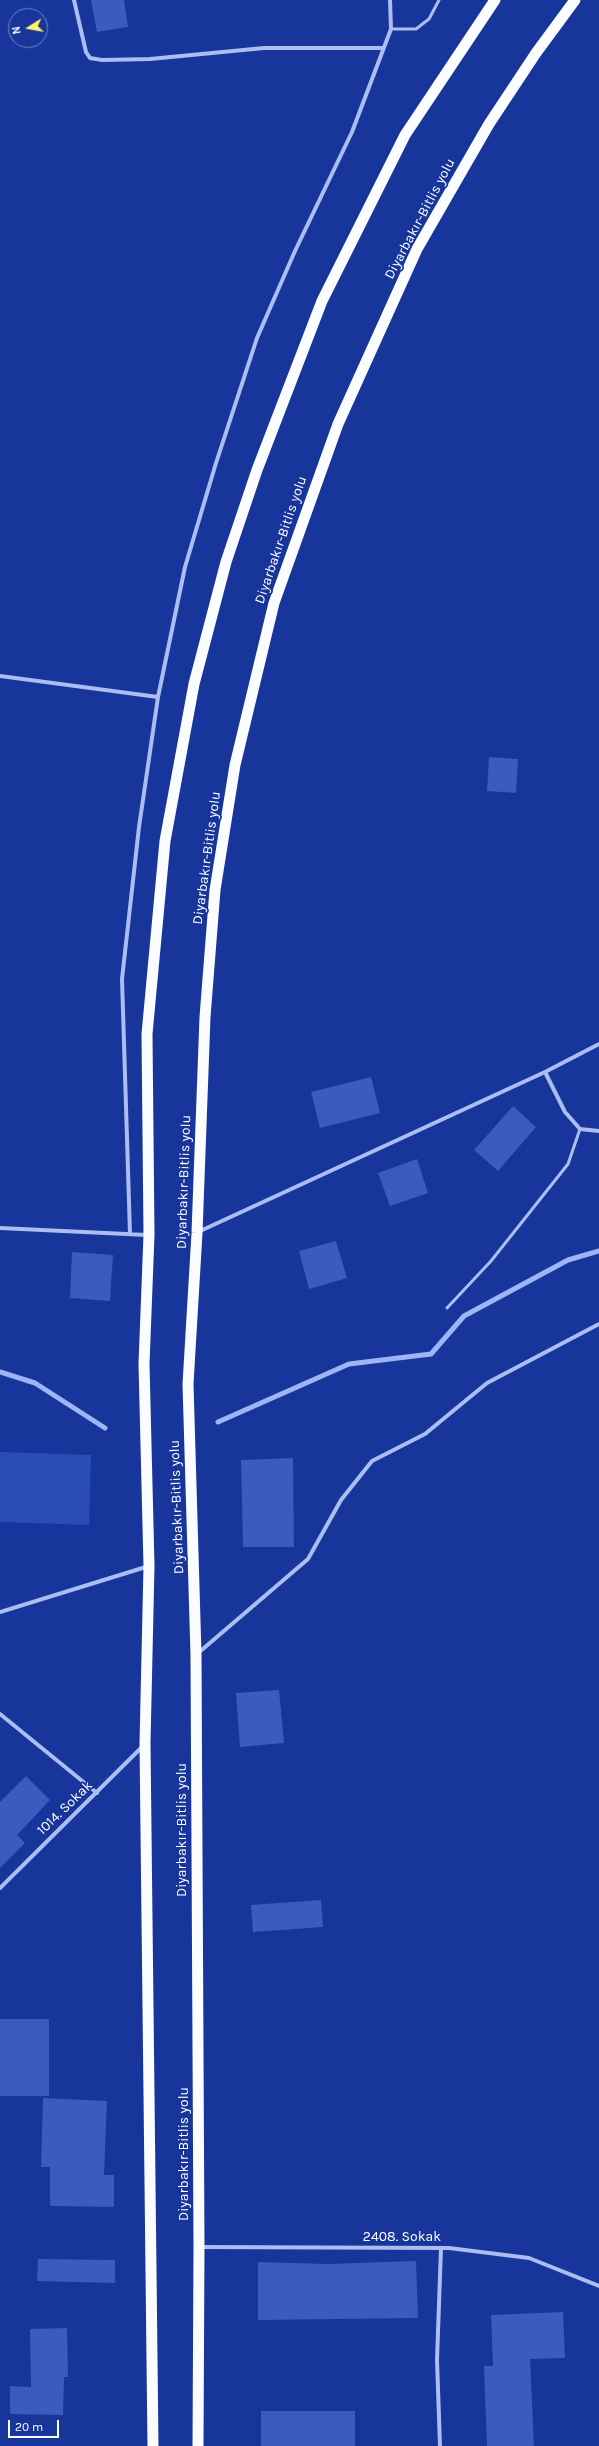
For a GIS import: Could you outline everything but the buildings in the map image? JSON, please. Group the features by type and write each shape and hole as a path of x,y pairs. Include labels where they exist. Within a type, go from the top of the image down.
{"highway":[{"name":"Diyarbakır-Bitlis yolu","path":"153,2446 145,1744 149,1566 144,1364 149,1235 147,1034 165,841 194,684 226,562 257,470 322,300 405,135 495,0"},
{"name":"Diyarbakır-Bitlis yolu","path":"198,2446 199,2247 196,1656 188,1384 197,1233 205,1017 215,890 235,765 274,603 338,424 417,249 489,124 536,53 575,0"}],"street":[{"path":"74,0 86,52 90,58 102,60 150,59 264,48 383,48"},
{"path":"130,1234 122,979 139,827 158,697 185,567 216,462 257,338 295,251 352,132 391,29 390,0"},
{"path":"0,676 158,697"},
{"path":"197,1233 545,1072 599,1044"},
{"path":"545,1072 565,1112 580,1130 599,1131"},
{"path":"0,1228 149,1235"},
{"path":"196,1656 308,1559 341,1500 372,1461 425,1434 487,1384 599,1324"},
{"path":"0,1612 149,1566"},
{"path":"0,1714 97,1793"},
{"name":"1014. Sokak","path":"0,1888 145,1744"},
{"name":"2408. Sokak","path":"199,2247 441,2248 529,2258 599,2286"},
{"path":"440,2446 437,2360 441,2248"}],"lane":[{"path":"391,29 416,29 429,19 438,0"},
{"path":"447,1308 491,1261 568,1164 580,1130"}],"shaded area":[{"path":"0,1452 91,1455 89,1525 0,1522"}],"waterway":[{"path":"218,1422 349,1364 431,1354 464,1316 568,1260 599,1251"},
{"path":"0,1372 35,1383 105,1428"}]}
